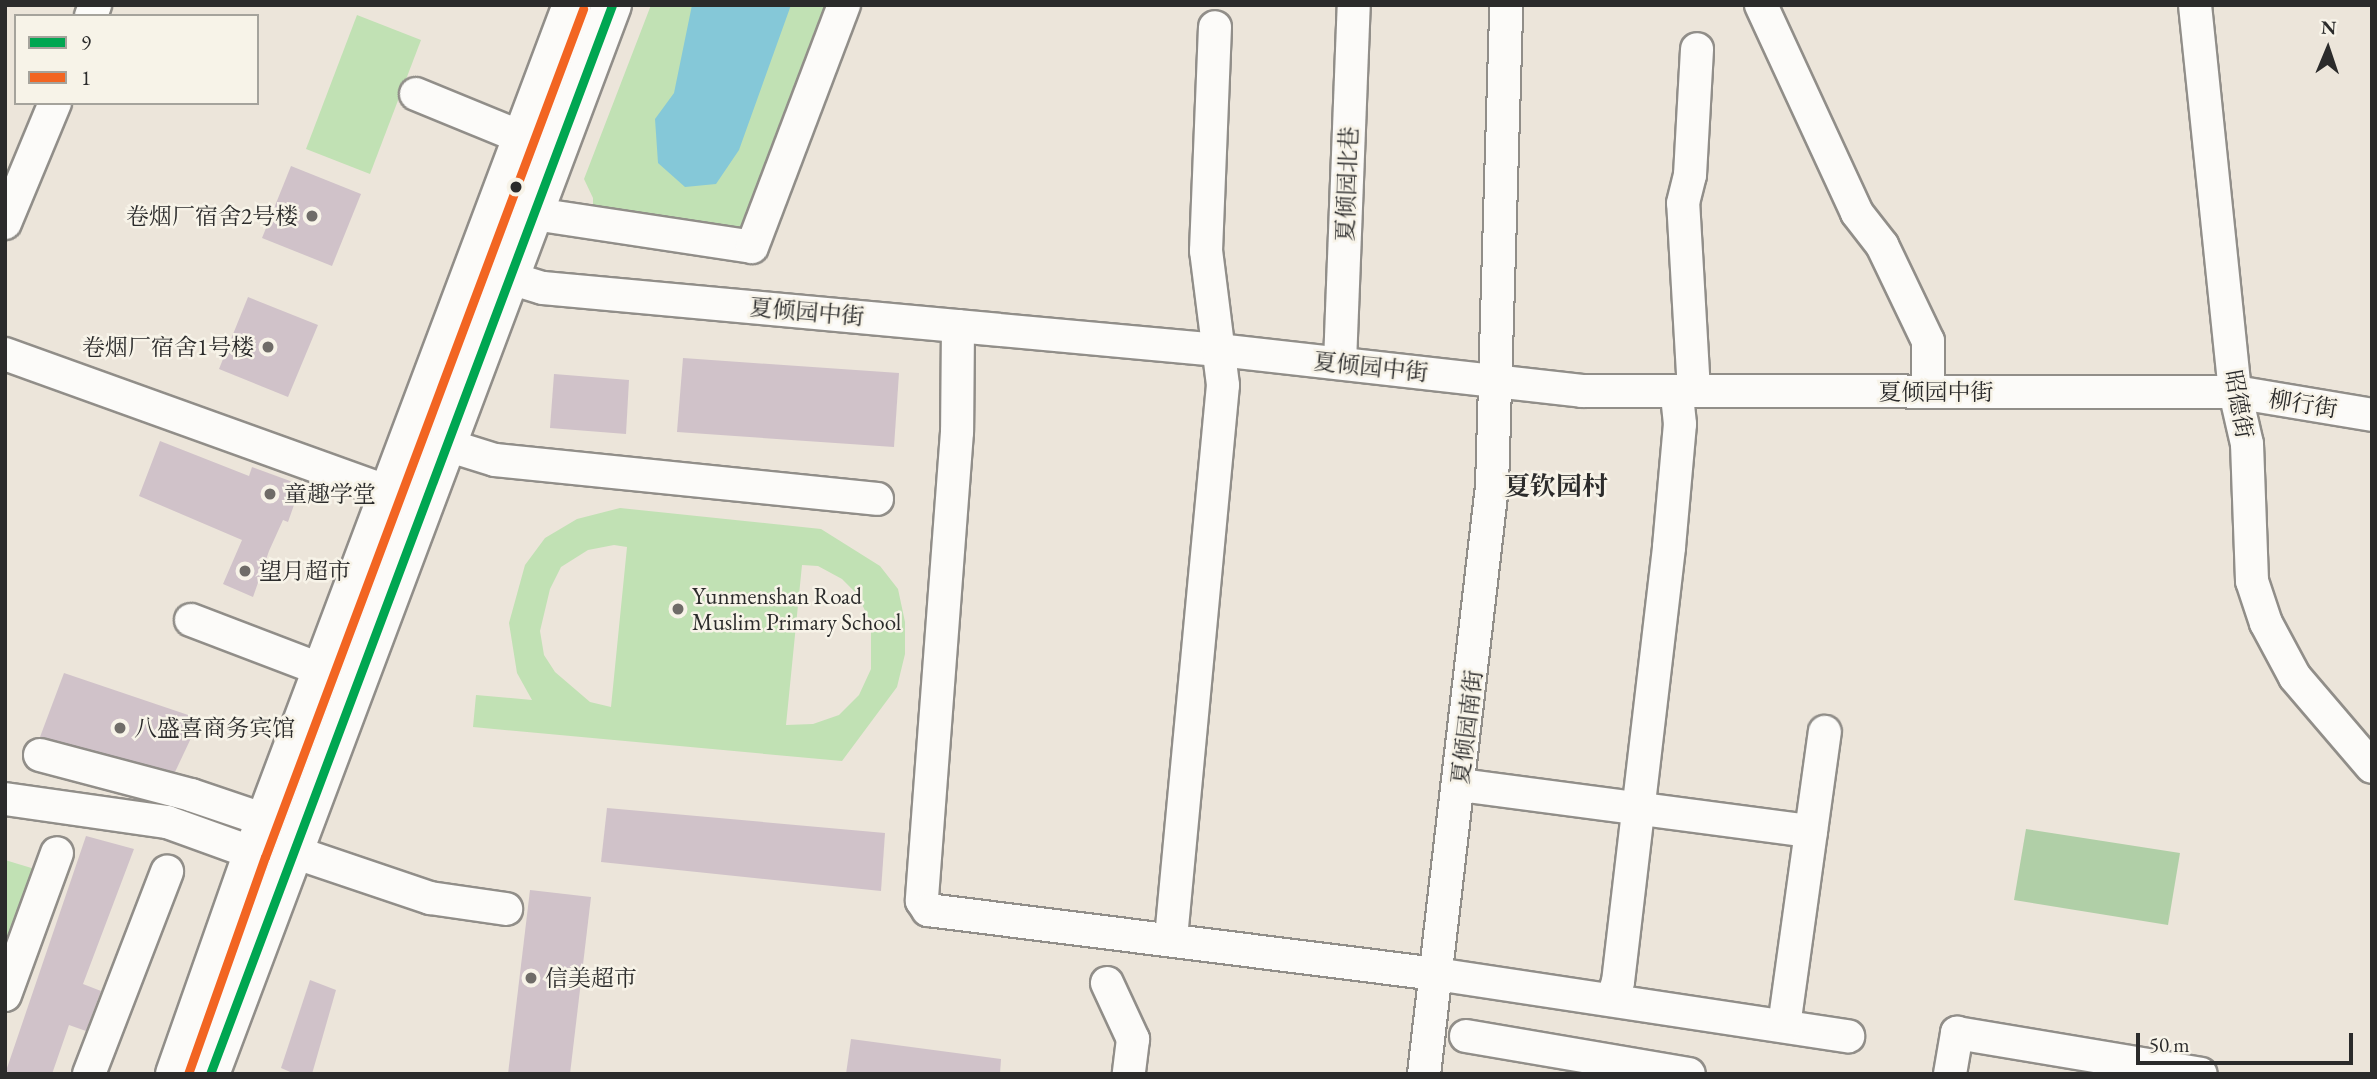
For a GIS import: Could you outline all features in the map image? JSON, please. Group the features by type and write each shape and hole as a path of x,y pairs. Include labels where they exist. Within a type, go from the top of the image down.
{"main road":[{"path":"175,1074 259,837 572,5"},
{"path":"210,1074 450,446 612,5"}],"street":[{"path":"535,214 752,247 845,5"},
{"name":"夏倾园北巷","path":"1340,363 1354,5"},
{"name":"夏倾园南街","path":"1424,1074 1460,785 1491,499 1506,5"},
{"path":"1761,5 1857,213 1882,245 1928,341 1928,391"},
{"name":"昭德街","path":"2195,5 2235,393 2247,444 2252,582 2266,622 2295,677 2372,767"},
{"path":"1171,938 1223,385 1206,251 1215,27"},
{"path":"1612,1000 1618,982 1685,392 1683,203 1689,175 1697,49"},
{"path":"416,94 521,138"},
{"path":"5,223 54,105"},
{"name":"夏倾园中街","path":"510,278 543,288 1218,350 1582,391 2235,393"},
{"path":"958,326 957,432 922,901 928,910 1171,938 1436,974 1848,1036"},
{"path":"5,354 389,492"},
{"name":"柳行街","path":"2235,393 2372,415"},
{"path":"450,446 495,460 877,499"},
{"path":"191,620 322,670"},
{"path":"1784,1026 1825,732"},
{"path":"40,755 191,794 259,837"},
{"path":"1460,785 1811,831"},
{"path":"5,799 259,837"},
{"path":"293,852 430,898 506,909"},
{"path":"5,995 57,853"},
{"path":"89,1074 167,872"},
{"path":"1107,984 1133,1039 1129,1074"},
{"path":"1950,1074 1957,1033 2142,1069 2201,1074"},
{"path":"1466,1036 1689,1074"}],"green space":[{"path":"651,5 828,5 740,233 593,220 593,198 584,179"},
{"path":"357,15 421,40 370,174 306,149"},
{"path":"620,508 821,529 880,566 898,589 905,622 905,654 897,687 842,761 473,727 476,695 532,700 517,673 509,623 525,565 545,538 577,519","holes":["614,545 627,547 611,707 590,702 555,672 544,655 540,631 550,589 561,567 588,550","802,565 818,566 842,579 857,594 871,623 871,669 859,695 839,715 813,724 786,725"]},
{"path":"2026,829 2180,853 2168,925 2014,900"},
{"path":"5,860 38,870 5,961"}],"water":[{"path":"692,5 791,5 739,150 716,184 685,187 658,163 655,119 674,93"}],"building":[{"name":"卷烟厂宿舍2号楼","path":"291,166 361,194 332,266 262,238"},
{"name":"卷烟厂宿舍1号楼","path":"248,297 318,325 288,397 219,369"},
{"path":"683,358 899,373 894,447 677,432"},
{"path":"554,374 629,380 626,434 550,428"},
{"path":"160,441 249,476 252,467 301,485 288,522 283,520 269,551 253,597 223,584 242,540 139,496"},
{"name":"八盛喜商务宾馆","path":"64,673 200,719 175,772 40,737"},
{"path":"607,808 885,833 881,891 601,862"},
{"path":"86,836 134,849 83,984 101,991 86,1031 69,1025 52,1074 5,1074"},
{"path":"530,890 591,897 570,1074 508,1074"},
{"path":"310,980 336,990 312,1074 295,1074 281,1068"},
{"path":"851,1039 1001,1059 1000,1074 846,1074"}],"transit line":[{"name":"9","path":"210,1074 612,5"},
{"name":"1","path":"188,1074 265,857 583,9"}],"place":[{"name":"卷烟厂宿舍2号楼","path":"312,216"},
{"name":"卷烟厂宿舍1号楼","path":"268,347"},
{"name":"童趣学堂","path":"270,494"},
{"name":"望月超市","path":"245,571"},
{"name":"Yunmenshan Road Muslim Primary School","path":"678,609"},
{"name":"八盛喜商务宾馆","path":"120,728"},
{"name":"信美超市","path":"531,978"}],"district":[{"name":"夏钦园村","path":"1556,487"}]}
